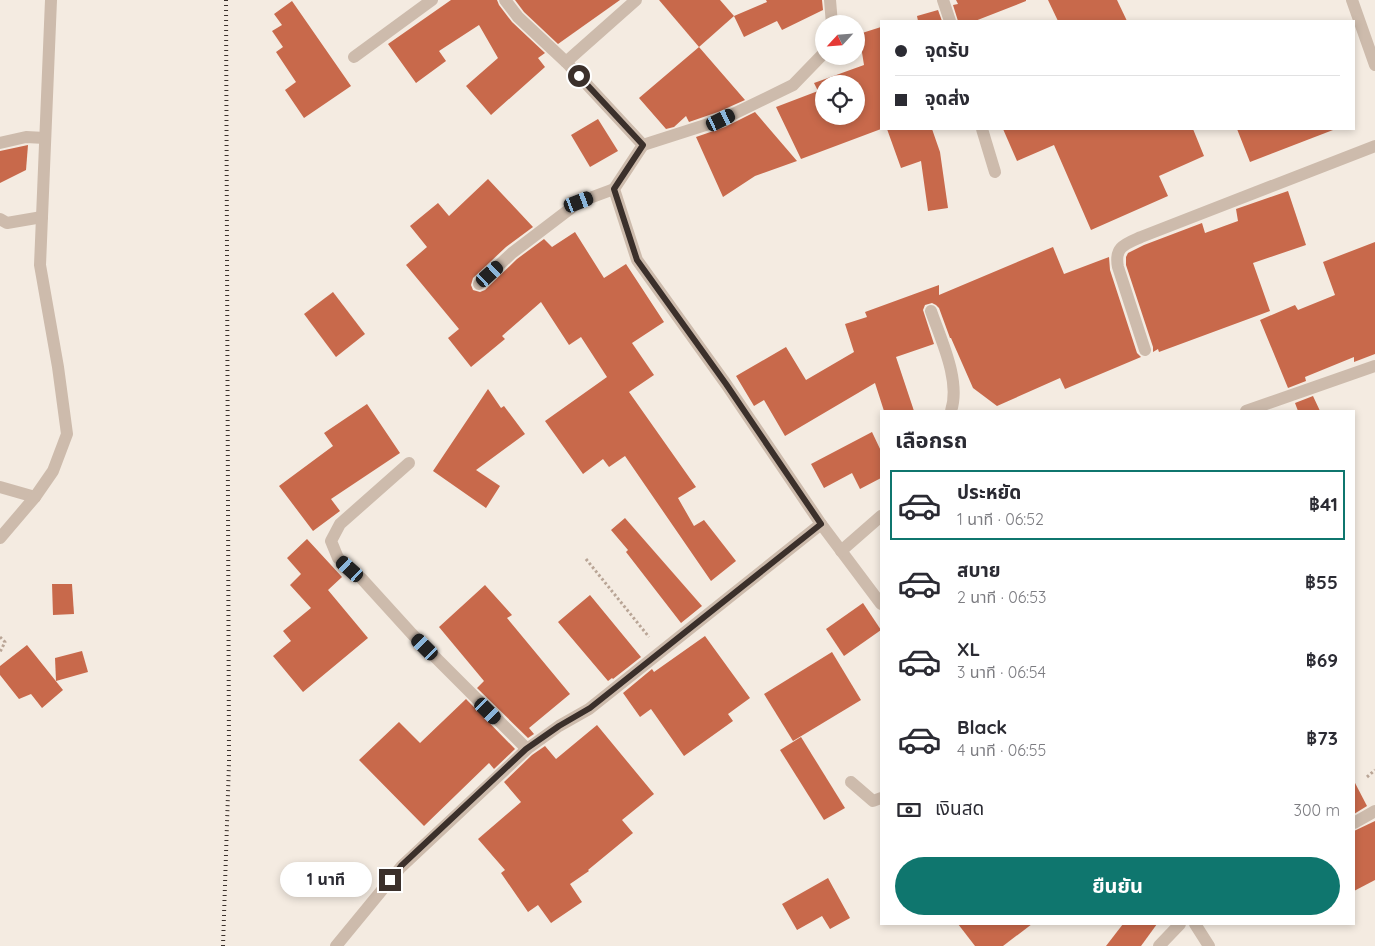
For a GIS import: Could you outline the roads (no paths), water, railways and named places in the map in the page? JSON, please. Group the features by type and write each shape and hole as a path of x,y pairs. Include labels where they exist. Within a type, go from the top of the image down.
{"street":[{"path":"0,538 35,497 54,471 67,434 58,367 40,265 51,0"},
{"path":"354,57 432,0"},
{"path":"505,0 518,17 566,62 643,145"},
{"path":"566,62 636,0"},
{"path":"830,0 831,15"},
{"path":"943,0 950,20"},
{"path":"1352,0 1375,65"},
{"path":"479,284 512,253 579,202 614,189 643,145 721,120 792,85 815,62"},
{"path":"982,130 995,172"},
{"path":"0,143 26,137 46,138"},
{"path":"1145,350 1118,267 1116,258 1119,249 1141,237 1375,146"},
{"path":"614,189 637,260 726,384 821,524 880,603"},
{"path":"0,219 6,223 42,217"},
{"path":"931,311 952,372 954,402 951,410"},
{"path":"1249,410 1375,366"},
{"path":"409,463 340,524 330,541 338,558 362,579 412,634 526,749"},
{"path":"0,487 35,497"},
{"path":"841,551 880,517"},
{"path":"336,946 401,866 526,749 559,726 590,708 821,524"},
{"path":"851,782 873,801 880,798"},
{"path":"1355,822 1375,812"},
{"path":"1159,946 1179,925"},
{"path":"1196,925 1209,946"}],"railway":[{"path":"223,946 229,762 226,0"}]}
